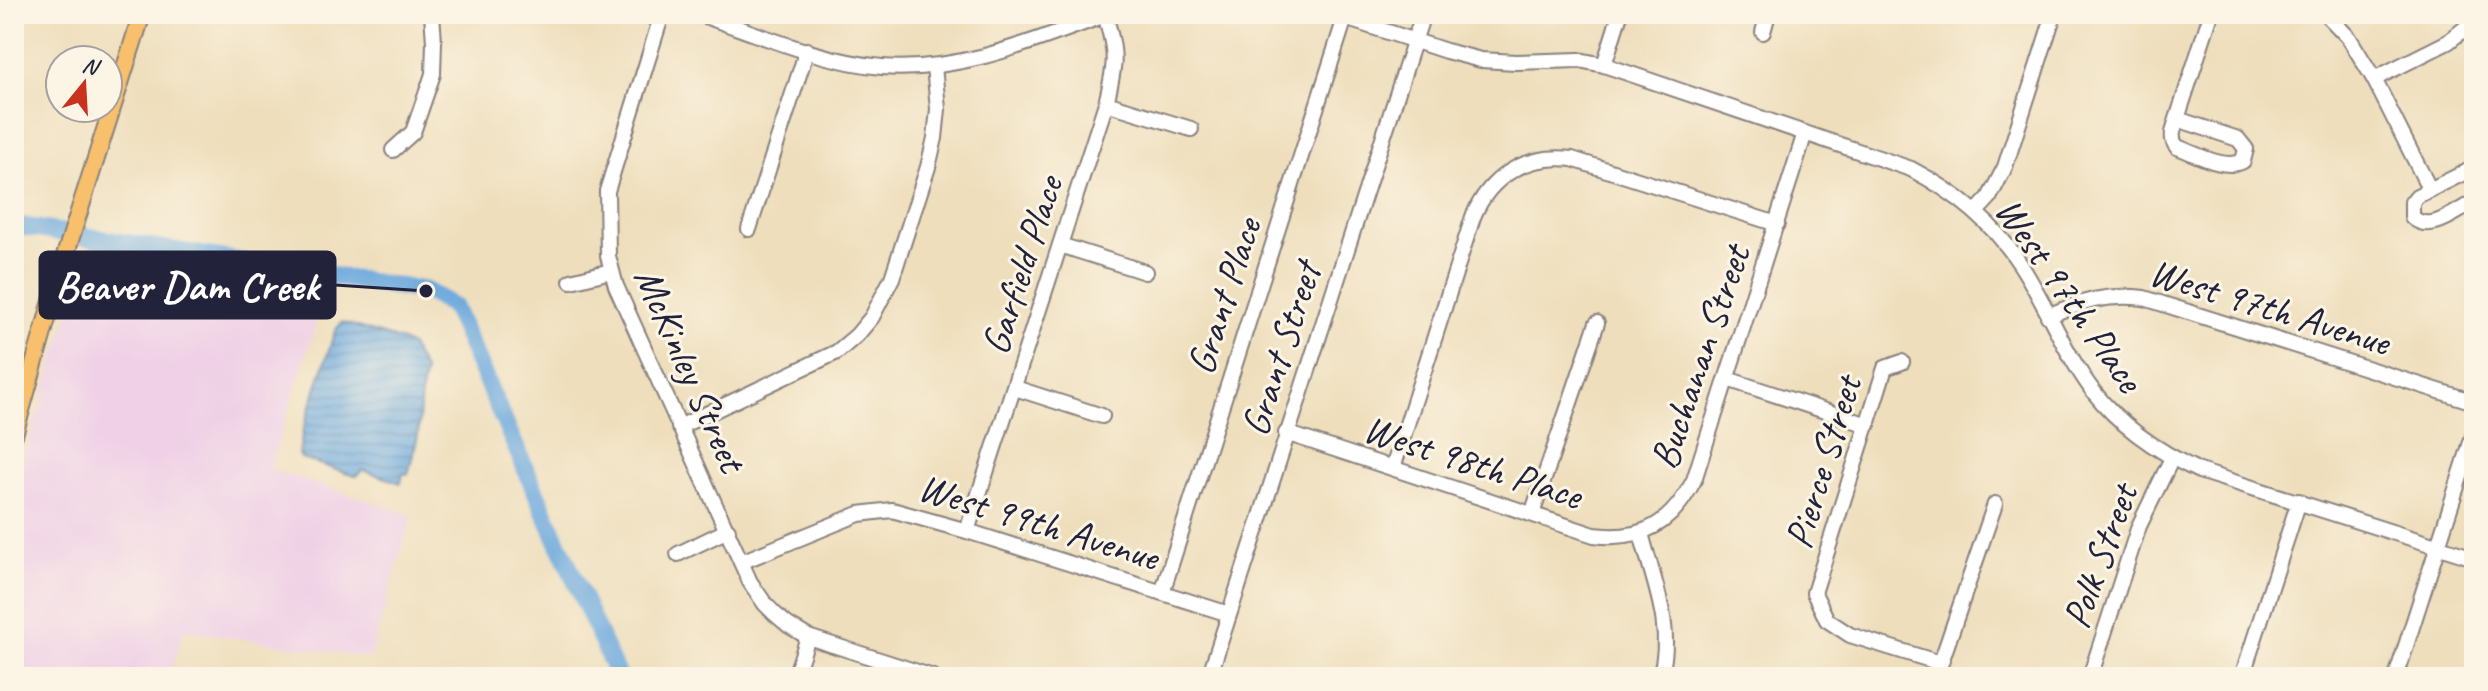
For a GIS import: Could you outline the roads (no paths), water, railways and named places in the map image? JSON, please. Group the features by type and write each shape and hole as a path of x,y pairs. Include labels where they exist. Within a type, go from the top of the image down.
{"main road":[{"path":"14,435 79,209 142,14"}],"street":[{"path":"393,150 413,132 433,74 432,14"},
{"name":"McKinley Street","path":"662,14 607,191 607,242 611,271 750,582 765,604 788,625 808,637 933,677"},
{"path":"699,14 833,58 883,67 934,66 977,58 1106,14"},
{"name":"Garfield Place","path":"967,531 1106,103 1114,72 1115,48 1106,14"},
{"name":"Grant Street","path":"1209,677 1423,14"},
{"path":"1604,65 1620,14"},
{"path":"1763,32 1768,14"},
{"path":"1976,212 1989,198 2005,167 2054,14"},
{"path":"2177,119 2238,139 2246,149 2243,161 2228,164 2173,143 2177,119 2211,14"},
{"path":"2326,14 2349,38 2374,79 2430,190"},
{"name":"West 97th Place","path":"1339,16 1481,60 1579,60 1604,65 1911,169 1935,181 1976,212 1999,235 2021,265 2071,358 2094,392 2124,424 2172,458 2199,471 2474,558"},
{"name":"Grant Place","path":"1162,593 1339,16"},
{"path":"2374,79 2448,42 2474,21"},
{"path":"749,229 807,50"},
{"path":"679,427 837,352 872,317 892,278 928,167 938,109 934,66"},
{"path":"1106,103 1191,129"},
{"name":"Buchanan Street","path":"1641,533 1670,516 1685,498 1694,480 1805,133"},
{"path":"1393,468 1478,203 1494,183 1517,167 1537,159 1572,159 1777,224"},
{"path":"2474,168 2417,196 2412,202 2412,217 2419,224 2428,225 2474,202"},
{"path":"1060,245 1145,272"},
{"path":"571,281 611,271"},
{"name":"West 97th Avenue","path":"2048,316 2100,297 2122,295 2144,298 2474,402"},
{"path":"1532,514 1597,323"},
{"name":"Pierce Street","path":"1902,362 1885,368 1814,593 1827,620 1850,635 1938,670"},
{"path":"1727,379 1868,425"},
{"path":"1015,388 1102,416"},
{"name":"West 98th Place","path":"1286,433 1594,535 1614,538 1641,533"},
{"path":"2396,677 2474,433"},
{"name":"Polk Street","path":"2090,677 2139,526 2172,458"},
{"path":"2242,677 2299,501"},
{"path":"1938,670 1995,504"},
{"name":"West 99th Avenue","path":"741,562 859,514 892,510 1229,614"},
{"path":"678,554 728,530"},
{"path":"1641,533 1663,611 1666,653 1660,677"},
{"path":"795,677 808,637"}],"water":[{"path":"342,322 411,346 425,372 418,436 408,474 403,473 401,483 362,470 354,476 301,458 299,454 303,430 335,331"}],"waterway":[{"path":"14,225 426,291 453,306 618,677"}],"place":[{"name":"Beaver Dam Creek","path":"426,291"}]}
